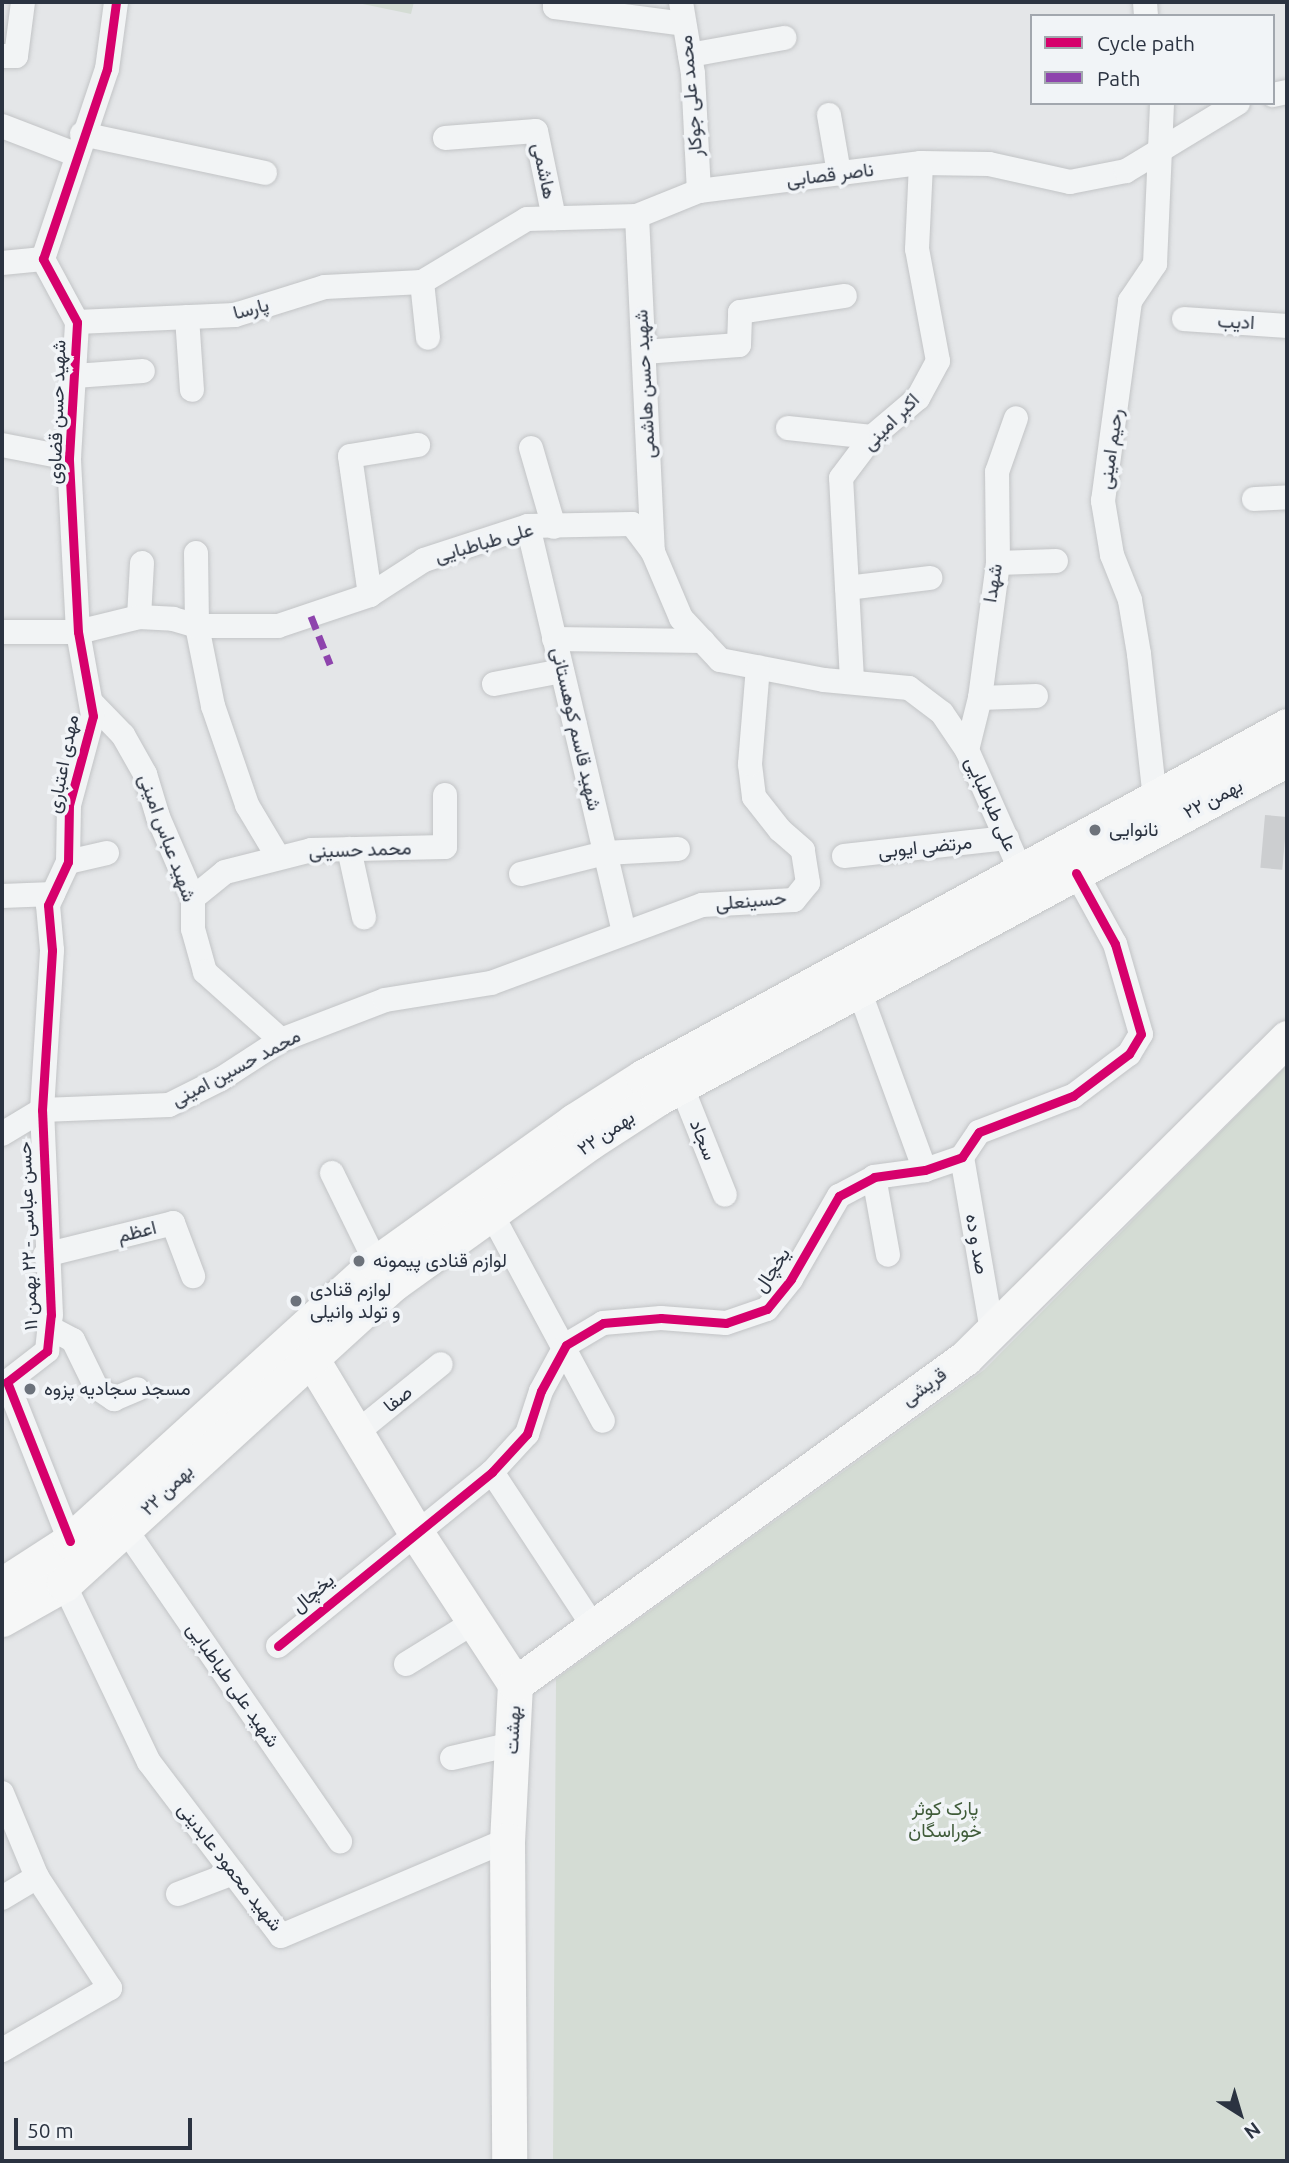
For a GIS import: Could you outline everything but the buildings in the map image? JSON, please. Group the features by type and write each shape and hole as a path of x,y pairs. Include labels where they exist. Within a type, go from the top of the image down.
{"main road":[{"name":"۲۲ بهمن","path":"2,1619 64,1584 394,1283 491,1213 522,1175 643,1077 1014,854 1155,799 1287,726"},
{"name":"۲۲ بهمن","path":"2,1585 70,1541 376,1263 522,1175 681,1086 1287,760"},
{"name":"قریشی","path":"515,1684 965,1358 1287,1038"},
{"name":"بهشت","path":"311,1358 415,1531 515,1684 507,1840 509,2161"}],"street":[{"path":"2,56 16,56 23,2"},
{"path":"2,263 43,259 79,144 107,69 116,2"},
{"path":"555,2 555,7 683,13"},
{"name":"محمد علی جوکار","path":"683,13 690,55 699,191"},
{"path":"690,55 784,38"},
{"name":"رحیم امینی","path":"1155,799 1139,654 1103,501 1130,301 1155,264 1162,105"},
{"name":"ناصر قصابی","path":"422,282 527,219 637,216 699,191 921,163 989,164 1070,182 1126,171 1235,105"},
{"path":"829,115 839,173"},
{"path":"2,126 79,144 265,173"},
{"name":"هاشمی","path":"445,138 536,131 554,218"},
{"name":"اکبر امینی","path":"852,680 841,478 872,437 918,398 938,361 917,249 921,163"},
{"name":"شهید حسن هاشمی","path":"637,216 653,552"},
{"name":"شهید حسن قضاوی","path":"43,259 77,322 69,458 78,632"},
{"path":"422,282 428,338"},
{"name":"پارسا","path":"77,322 235,315 326,287 422,282"},
{"path":"644,352 739,345 740,312 845,296"},
{"path":"187,317 192,390"},
{"name":"ادیب","path":"1184,319 1287,326"},
{"path":"75,376 143,371"},
{"name":"شهدا","path":"967,750 979,698 998,563 997,472 1016,418"},
{"path":"788,428 872,437"},
{"path":"2,445 69,458"},
{"path":"370,596 350,456 418,445"},
{"path":"531,448 554,527"},
{"path":"1254,499 1287,497"},
{"name":"علی طباطبایی","path":"2,632 78,632 139,617 173,619 197,626 278,626 370,596 424,560 528,526 632,524 653,552 681,618 720,660 909,688 942,712 967,750 1014,854"},
{"name":"شهید قاسم کوهستانی","path":"528,526 624,932"},
{"path":"196,553 197,626 214,706 247,805 278,857"},
{"path":"998,563 1056,561"},
{"path":"139,617 142,563"},
{"path":"847,588 930,578"},
{"name":"مهدی اعتباری","path":"42,1110 52,950 48,905 68,862 69,805 88,738 91,702 78,632"},
{"path":"554,639 703,641"},
{"name":"حسینعلی","path":"624,932 702,905 794,900 808,883 803,850 779,830 754,797 750,764 758,667"},
{"path":"494,684 562,671"},
{"path":"979,698 1036,696"},
{"name":"شهید عباس امینی","path":"91,702 123,734 145,774 158,817 193,898 193,929 205,972 281,1040"},
{"name":"محمد حسینی","path":"193,898 225,872 278,857 349,849 445,847 445,794"},
{"path":"349,849 364,917"},
{"path":"521,874 605,853 678,849"},
{"path":"68,862 107,853"},
{"name":"مرتضی ایوبی","path":"844,856 1014,854"},
{"path":"962,1157 979,1132 1073,1096 1129,1054 1141,1034 1115,944 1076,873"},
{"path":"2,896 53,894"},
{"name":"محمد حسین امینی","path":"42,1110 169,1105 221,1079 281,1040 385,1000 491,983 624,932"},
{"path":"859,990 925,1170"},
{"name":"سجاد","path":"681,1086 725,1195"},
{"path":"2,1134 42,1110"},
{"name":"حسن عباسی - ۲۲ بهمن ۱۱","path":"42,1110 50,1328 47,1351 5,1383 70,1541"},
{"name":"یخچال","path":"278,1646 415,1531 492,1472 527,1434 541,1391 566,1345 603,1323 661,1318 726,1323 767,1309 791,1279 839,1196 874,1177 925,1170 962,1157"},
{"name":"صد و ده","path":"962,1157 992,1331"},
{"path":"332,1173 376,1263"},
{"path":"874,1177 888,1255"},
{"path":"491,1213 566,1345 603,1420"},
{"name":"اعظم","path":"46,1255 173,1223 193,1276"},
{"path":"50,1328 73,1340 96,1387 114,1399 136,1388"},
{"name":"صفا","path":"356,1433 441,1364"},
{"path":"492,1472 593,1626"},
{"name":"شهید علی طباطبایی","path":"126,1530 340,1841"},
{"name":"شهید محمود عابدینی","path":"64,1584 149,1762 281,1936 507,1840"},
{"path":"406,1664 474,1622"},
{"path":"452,1758 512,1744"},
{"path":"2,1793 37,1877 110,1988 2,2050"},
{"path":"178,1894 233,1873"},
{"path":"2,1898 37,1877"}],"green space":[{"path":"353,2 414,2 411,14"},
{"name":"پارک کوثر خوراسگان","path":"1287,1065 1287,2161 553,2161 556,1679 984,1370"}],"marked path":[{"path":"311,616 330,664"}],"cycle path":[{"path":"70,1541 7,1382 47,1351 51,1315 42,1110 52,950 48,905 68,862 69,805 93,716 78,632 69,458 77,322 43,259 107,69 116,2"},
{"path":"278,1646 492,1472 527,1434 541,1391 566,1345 603,1323 661,1318 726,1323 767,1309 791,1279 839,1196 874,1177 925,1170 962,1157 979,1132 1073,1096 1129,1054 1141,1034 1115,944 1076,873"}],"place":[{"name":"نانوایی","path":"1095,830"},
{"name":"لوازم قنادی پیمونه","path":"359,1261"},
{"name":"لوازم قنادی و تولد وانیلی","path":"296,1301"},
{"name":"مسجد سجادیه پزوه","path":"30,1389"}]}
